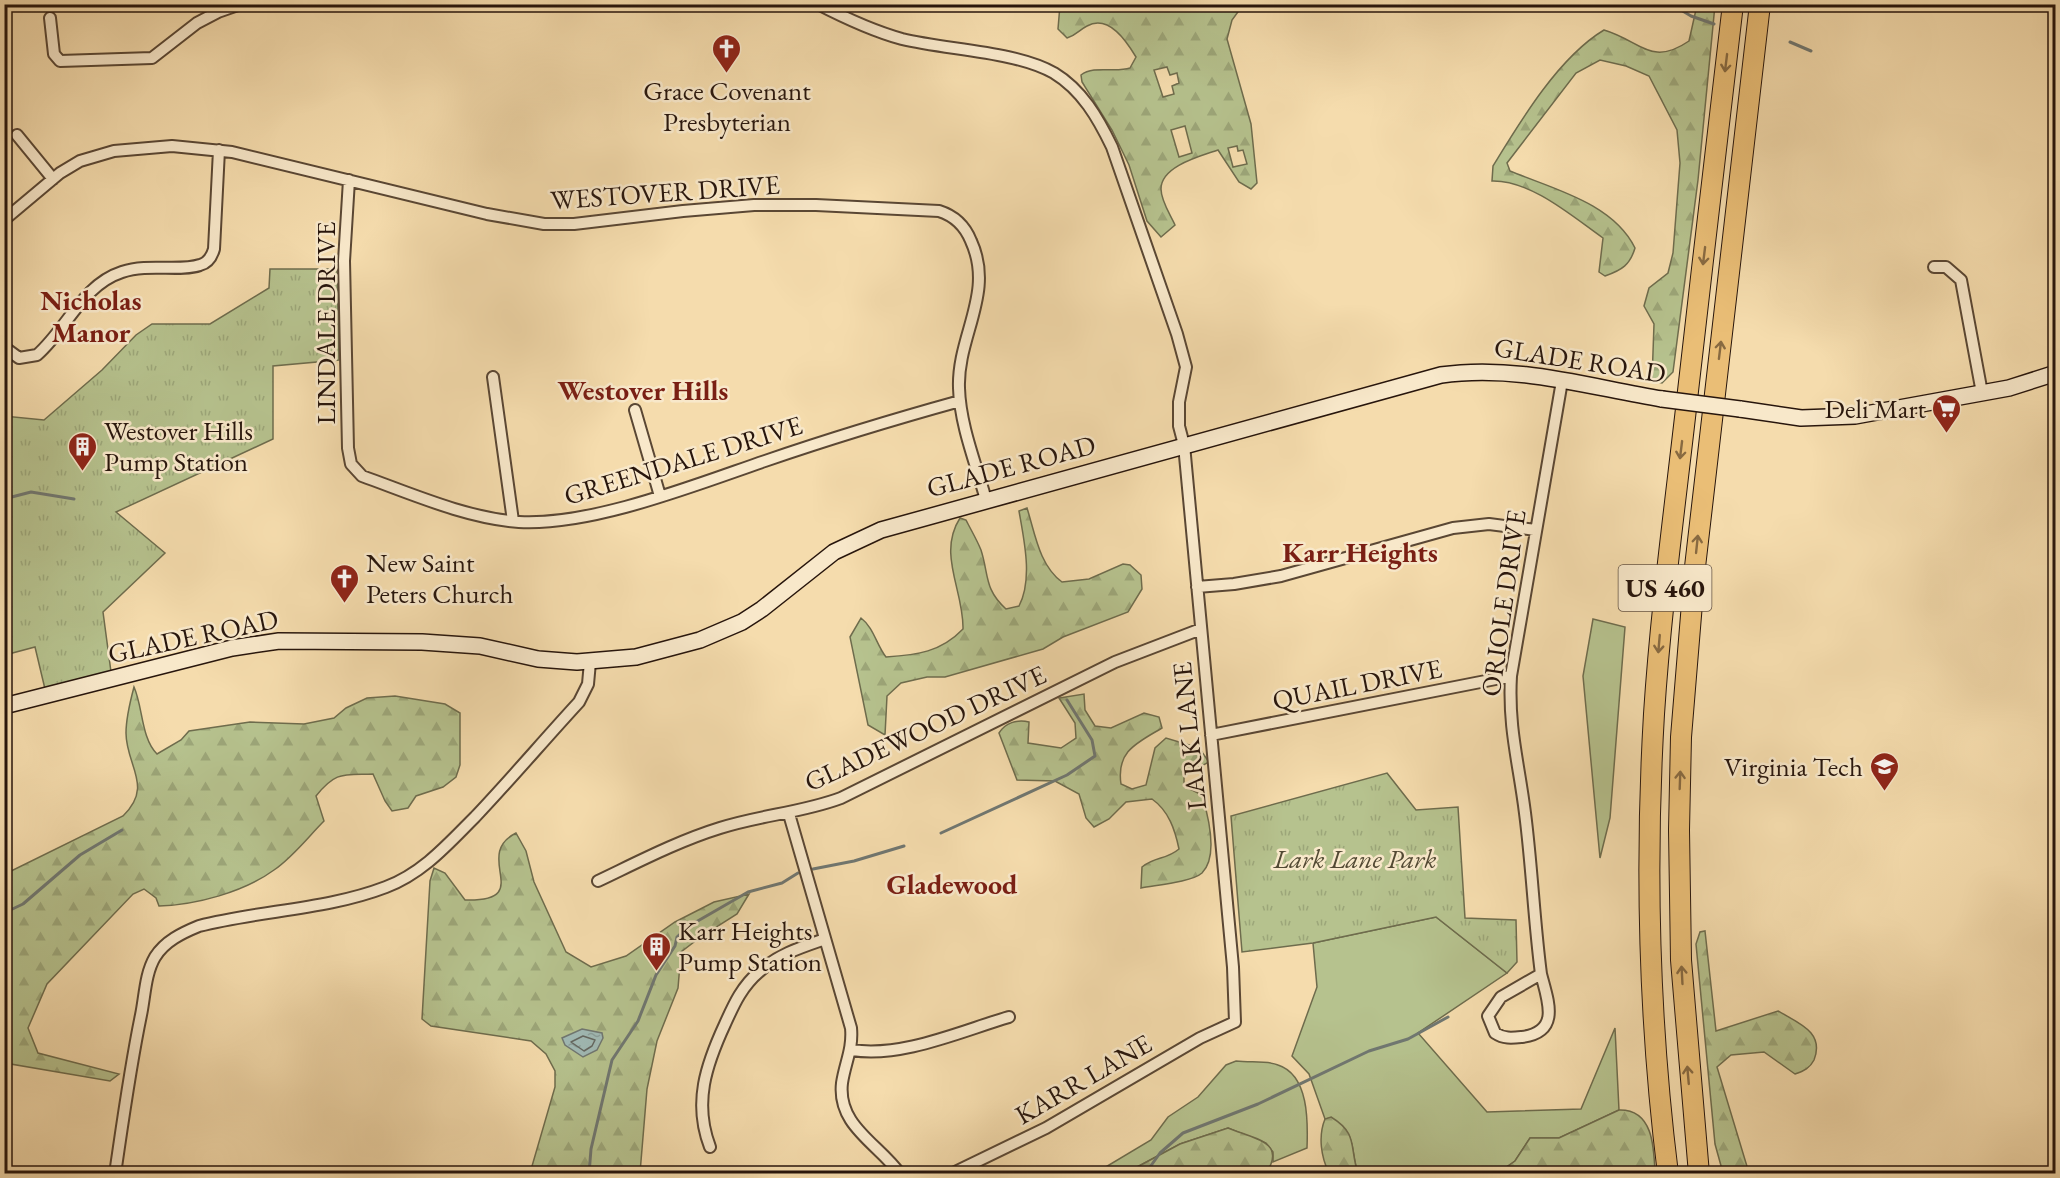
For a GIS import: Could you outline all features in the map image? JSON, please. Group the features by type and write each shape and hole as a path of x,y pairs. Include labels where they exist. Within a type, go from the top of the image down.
{"highway":[{"name":"US 460","path":"1668,1173 1655,1030 1651,941 1654,715 1665,585 1733,4"},
{"name":"US 460","path":"1699,1173 1692,1116 1680,922 1679,818 1684,695 1701,511 1760,4"},
{"path":"1692,1116 1711,1173"}],"street":[{"path":"50,18 54,54 60,61 143,60 159,54 213,8 241,4"},
{"name":"LARK LANE","path":"818,4 873,29 903,39 1026,62 1053,73 1077,90 1099,119 1113,147 1177,334 1185,367 1179,402 1179,426 1184,445 1233,967 1235,1022"},
{"path":"17,135 53,179"},
{"name":"WESTOVER DRIVE","path":"4,220 53,179 80,161 114,151 172,146 219,150 487,214 551,225 754,205 916,208 945,213 958,222 968,234 978,257 979,300 959,373 960,401 986,500"},
{"path":"4,347 19,358 30,358 37,355 91,290 116,274 150,266 196,266 208,261 214,249 219,150"},
{"name":"LINDALE DRIVE","path":"349,180 344,261 348,448 351,465"},
{"path":"1934,267 1947,267 1961,280 1982,393"},
{"name":"GLADE ROAD","path":"4,706 232,648 279,641 422,642 480,646 538,658 590,662 636,657 685,645 719,633 762,609 810,569 853,541 881,530 1442,375 1497,370 1662,399 1785,416 1836,418 2009,388 2055,373"},
{"path":"493,378 513,521"},
{"name":"ORIOLE DRIVE","path":"1541,974 1495,1003 1488,1016 1495,1032 1504,1038 1532,1035 1546,1026 1549,1015 1548,1000 1541,974 1525,811 1511,734 1511,676 1562,381"},
{"name":"GREENDALE DRIVE","path":"351,465 362,476 471,512 513,521 544,522 569,519 660,496 837,437 960,401"},
{"path":"635,410 660,496"},
{"path":"1197,586 1269,579 1461,526 1489,524 1536,530"},
{"name":"GLADEWOOD DRIVE","path":"598,881 692,838 723,827 789,814 841,798 1115,662 1201,630"},
{"path":"114,1173 126,1088 148,976 156,957 164,947 184,932 199,926 353,897 389,886 420,869 441,852 579,702 588,684 590,662"},
{"name":"QUAIL DRIVE","path":"1211,735 1511,676"},
{"path":"789,814 852,1028 852,1050 843,1082 846,1110 858,1132 900,1173"},
{"path":"710,1147 702,1112 703,1083 709,1060 737,997 754,976 774,960 825,939"},
{"path":"852,1050 880,1052 900,1049 1009,1017"},
{"name":"KARR LANE","path":"951,1173 1046,1128 1200,1038 1235,1022"}],"green space":[{"path":"1060,5 1243,5 1232,20 1227,39 1251,124 1257,183 1251,189 1239,182 1218,150 1183,163 1168,174 1163,181 1162,198 1175,225 1161,237 1147,221 1129,165 1112,130 1082,82 1081,75 1092,70 1130,68 1136,57 1116,31 1103,24 1095,23 1087,26 1067,38 1058,29","holes":["1167,67 1170,75 1177,73 1179,83 1172,86 1174,94 1163,97 1154,70","1185,126 1192,153 1179,157 1171,130","1237,146 1238,151 1243,150 1247,164 1233,167 1228,148"]},
{"path":"1697,5 1715,5 1698,180 1673,372 1662,383 1652,381 1654,324 1644,306 1649,288 1668,273 1673,253 1680,163 1677,130 1649,76 1626,66 1600,60 1576,73 1507,163 1510,171 1580,199 1612,220 1635,248 1631,259 1621,269 1605,276 1599,272 1603,238 1565,210 1536,193 1507,182 1492,181 1493,166 1542,91 1556,73 1587,42 1604,30 1646,49 1665,52 1689,41"},
{"path":"270,269 337,269 339,360 273,366 273,439 116,512 165,553 103,612 111,672 45,689 35,647 5,655 4,416 44,420 102,370 136,335 152,324 210,324 269,288"},
{"path":"1027,508 1043,558 1054,575 1062,582 1089,579 1123,564 1130,565 1141,575 1142,589 1128,612 1063,637 1043,649 945,677 927,677 901,683 887,696 885,735 868,725 850,637 861,618 869,626 886,657 928,651 946,643 963,629 951,559 951,545 960,518 966,520 979,546 994,595 1006,609 1019,606 1026,584 1026,572 1025,547 1019,511"},
{"path":"1593,619 1625,627 1610,818 1600,858 1583,676"},
{"path":"134,687 148,740 157,754 181,740 189,731 250,722 304,724 334,718 346,708 367,698 395,696 445,704 460,713 460,765 456,777 443,787 416,796 408,808 392,811 373,774 335,778 316,796 324,821 281,865 262,878 234,891 204,900 159,906 156,898 144,889 133,894 47,984 28,1028 38,1053 119,1074 110,1081 5,1063 5,874 123,816 132,805 137,795 138,785 126,733 127,716"},
{"path":"1084,694 1085,710 1095,726 1111,728 1144,713 1159,717 1162,728 1130,749 1125,756 1120,773 1121,784 1132,789 1146,785 1155,748 1166,738 1199,748 1209,762 1184,775 1184,786 1202,795 1209,824 1210,856 1202,873 1182,881 1141,888 1142,867 1179,849 1170,821 1163,809 1152,799 1126,802 1109,819 1094,827 1086,818 1079,794 1055,781 1017,780 999,733 1012,723 1029,722 1028,743 1061,748 1076,738 1075,723 1059,698"},
{"name":"Lark Lane Park","path":"1387,773 1416,810 1458,807 1465,918 1516,920 1517,962 1507,973 1436,917 1313,943 1242,952 1231,816"},
{"path":"516,833 526,851 534,882 566,952 591,967 626,956 675,922 714,902 749,894 737,914 681,952 678,988 657,1041 647,1089 640,1173 530,1173 555,1087 555,1071 546,1054 531,1041 431,1026 422,1019 430,881 434,868 445,873 465,900 486,899 497,894 501,886 499,853 504,843"},
{"path":"1436,917 1507,973 1418,1033 1487,1112 1581,1109 1615,1028 1619,1110 1559,1138 1530,1138 1515,1161 1498,1173 1358,1173 1349,1136 1340,1124 1331,1118 1325,1119 1309,1074 1292,1056 1317,987 1313,943"},
{"path":"1705,931 1716,1031 1778,1011 1801,1024 1813,1035 1816,1042 1814,1060 1806,1069 1795,1074 1764,1052 1731,1055 1717,1067 1749,1173 1723,1173 1715,1144 1696,944 1700,932"},
{"path":"1236,1061 1273,1063 1288,1070 1296,1079 1304,1100 1307,1148 1273,1162 1273,1152 1266,1143 1228,1128 1180,1144 1126,1173 1094,1174 1151,1140 1168,1117 1198,1097 1226,1065"},
{"path":"1619,1110 1630,1111 1645,1123 1652,1141 1655,1173 1498,1173 1515,1161 1530,1138 1559,1138"},
{"path":"1331,1117 1346,1129 1352,1142 1358,1173 1329,1173 1322,1153 1321,1139 1325,1119"},
{"path":"1228,1128 1256,1138 1270,1147 1273,1154 1272,1162 1266,1173 1126,1173 1180,1144"}],"water":[{"path":"582,1029 602,1033 603,1038 597,1050 583,1057 565,1045 562,1038"}],"waterway":[{"path":"1671,4 1691,16 1714,24"},
{"path":"1790,42 1811,51"},
{"path":"4,499 31,492 74,499"},
{"path":"941,833 1067,775 1095,756 1092,740 1067,700"},
{"path":"4,913 23,904 80,855 122,830"},
{"path":"813,869 854,861 904,846"},
{"path":"589,1174 591,1149 612,1060 638,1021 656,975 675,946 677,937 689,926 748,892 782,883 798,873"},
{"path":"1145,1174 1160,1153 1183,1133 1258,1104 1369,1051 1408,1039 1448,1017"}],"place":[{"name":"Grace Covenant Presbyterian","path":"727,74"},
{"name":"Deli Mart","path":"1947,434"},
{"name":"Westover Hills Pump Station","path":"83,472"},
{"name":"New Saint Peters Church","path":"345,604"},
{"name":"Virginia Tech","path":"1884,792"},
{"name":"Karr Heights Pump Station","path":"657,972"}],"district":[{"name":"Nicholas Manor","path":"91,316"},
{"name":"Westover Hills","path":"643,390"},
{"name":"Karr Heights","path":"1360,552"},
{"name":"Gladewood","path":"952,884"}]}
